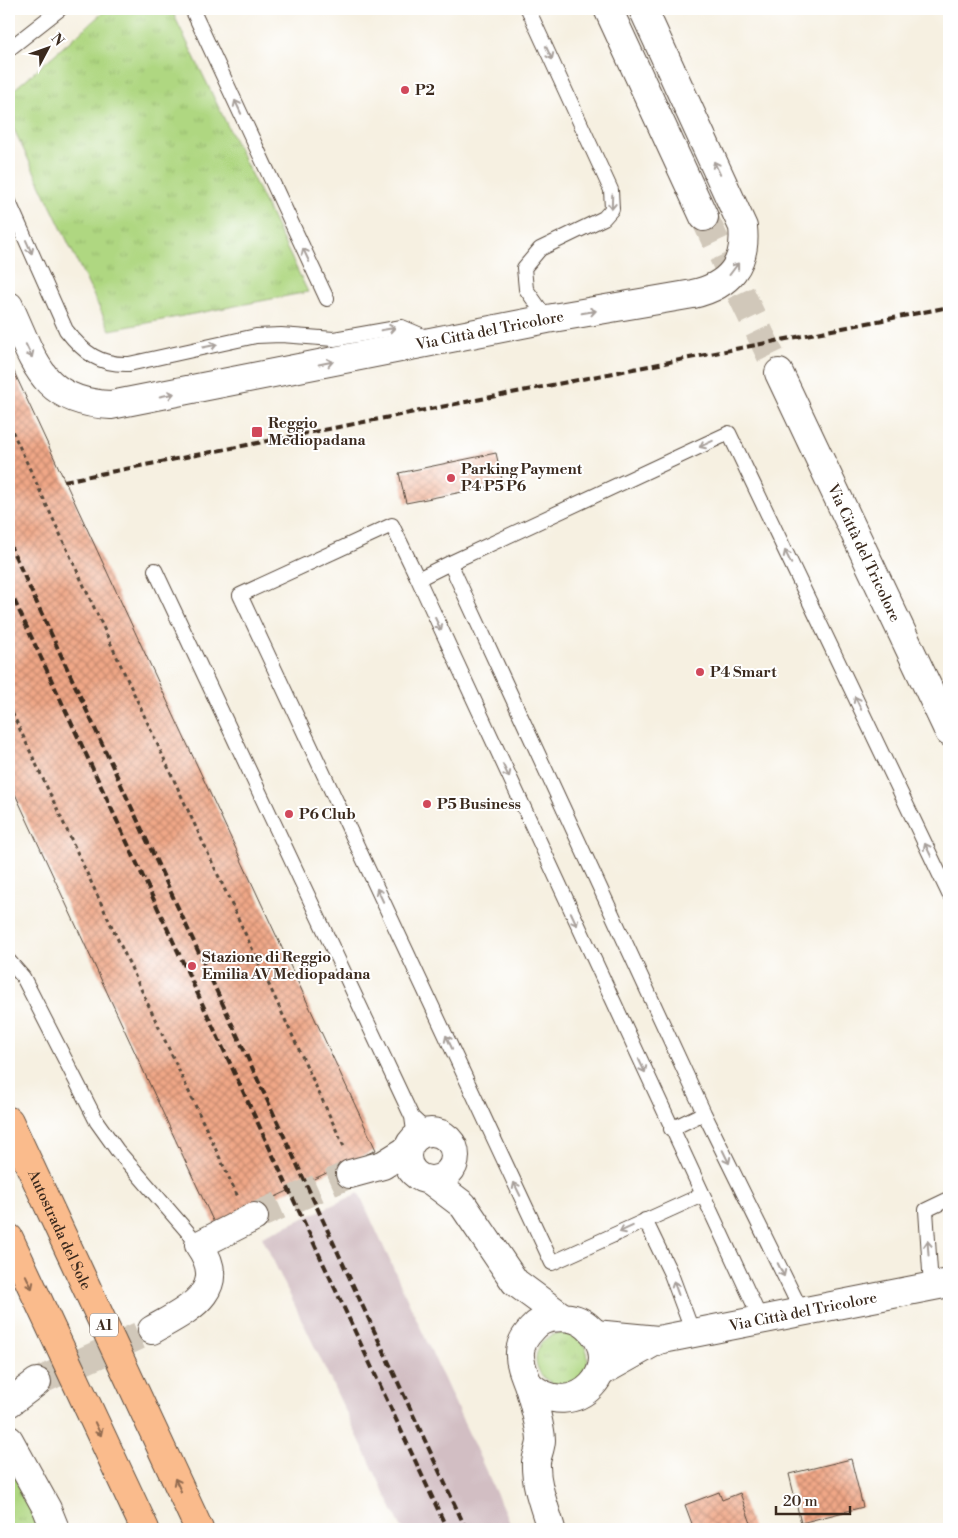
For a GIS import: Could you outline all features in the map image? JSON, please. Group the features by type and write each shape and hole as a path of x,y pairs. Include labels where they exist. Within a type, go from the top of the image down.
{"highway":[{"name":"Autostrada del Sole","path":"9,1121 199,1529"},
{"path":"9,1238 145,1529"}],"street":[{"path":"608,9 704,217"},
{"name":"Via Città del Tricolore","path":"9,306 36,366 51,385 66,396 87,404 111,405 547,319 702,292 725,280 742,258 745,244 743,227 643,9"},
{"name":"Via Città del Tricolore","path":"779,373 949,732"},
{"path":"348,1163 383,1165 442,1134 452,1144 455,1158 453,1165 444,1176 417,1148"},
{"path":"417,1148 462,1205 515,1282 560,1316"},
{"path":"453,1165 462,1205"},
{"path":"152,1330 195,1305 206,1292 210,1276 210,1266 199,1244 247,1209"},
{"path":"515,1282 526,1334"},
{"name":"Via Città del Tricolore","path":"658,1340 940,1285"},
{"path":"528,1384 548,1398 562,1400 574,1398 585,1392 594,1383 600,1372 603,1360 601,1346 595,1334 586,1324 574,1318 560,1316 547,1318 536,1324 526,1334 521,1346 519,1360 528,1384 541,1440"},
{"path":"595,1334 658,1340"},
{"path":"600,1372 658,1340"},
{"path":"9,1403 37,1382"},
{"path":"551,1529 538,1481 536,1462 541,1440 574,1398"},
{"path":"9,1440 56,1529"}],"lane":[{"path":"9,49 60,9"},
{"path":"192,9 327,299"},
{"path":"528,9 612,190 613,200 612,209 604,218 540,249 524,268 526,289 547,319"},
{"path":"9,202 66,330 79,346 95,358 112,365 129,364 256,336 281,334 334,339 402,326 436,342"},
{"path":"418,579 728,433 949,894"},
{"path":"702,1195 552,1263 240,595 392,525 761,1320"},
{"path":"450,564 704,1113 802,1312"},
{"path":"155,570 417,1148"},
{"path":"9,961 23,977 97,1122 199,1244"},
{"path":"671,1129 704,1113"},
{"path":"940,1285 926,1210 949,1199"},
{"path":"645,1220 671,1274 693,1333"}],"path":[{"path":"9,424 348,1163"},
{"path":"9,706 247,1209"}],"shaded area":[{"path":"359,1193 512,1529 402,1529 262,1237"}],"green space":[{"path":"107,9 171,9 308,292 110,330 9,119 9,94"},
{"path":"562,1333 572,1335 580,1341 586,1349 588,1359 586,1369 580,1377 572,1383 562,1385 552,1383 544,1377 538,1369 536,1359 538,1349 544,1341 552,1335"},
{"path":"9,1440 55,1529 9,1529"}],"building":[{"name":"Stazione di Reggio Emilia AV Mediopadana","path":"9,361 376,1150 215,1225 9,781"},
{"name":"Parking Payment P4 P5 P6","path":"496,453 503,484 406,503 399,473"},
{"path":"851,1459 863,1507 801,1523 789,1474"},
{"path":"719,1492 722,1500 740,1493 753,1529 694,1529 685,1505"}],"tunnel":[{"path":"704,217 779,373"},
{"path":"254,1217 350,1174"},
{"path":"37,1382 152,1330"}],"railway":[{"path":"64,481 949,307"},
{"path":"9,543 466,1529"},
{"path":"9,589 447,1529"}],"place":[{"name":"P2","path":"405,90"},
{"name":"Reggio Mediopadana","path":"257,432"},
{"name":"Parking Payment P4 P5 P6","path":"451,478"},
{"name":"P4 Smart","path":"700,672"},
{"name":"P5 Business","path":"427,804"},
{"name":"P6 Club","path":"289,814"},
{"name":"Stazione di Reggio Emilia AV Mediopadana","path":"192,966"}]}
